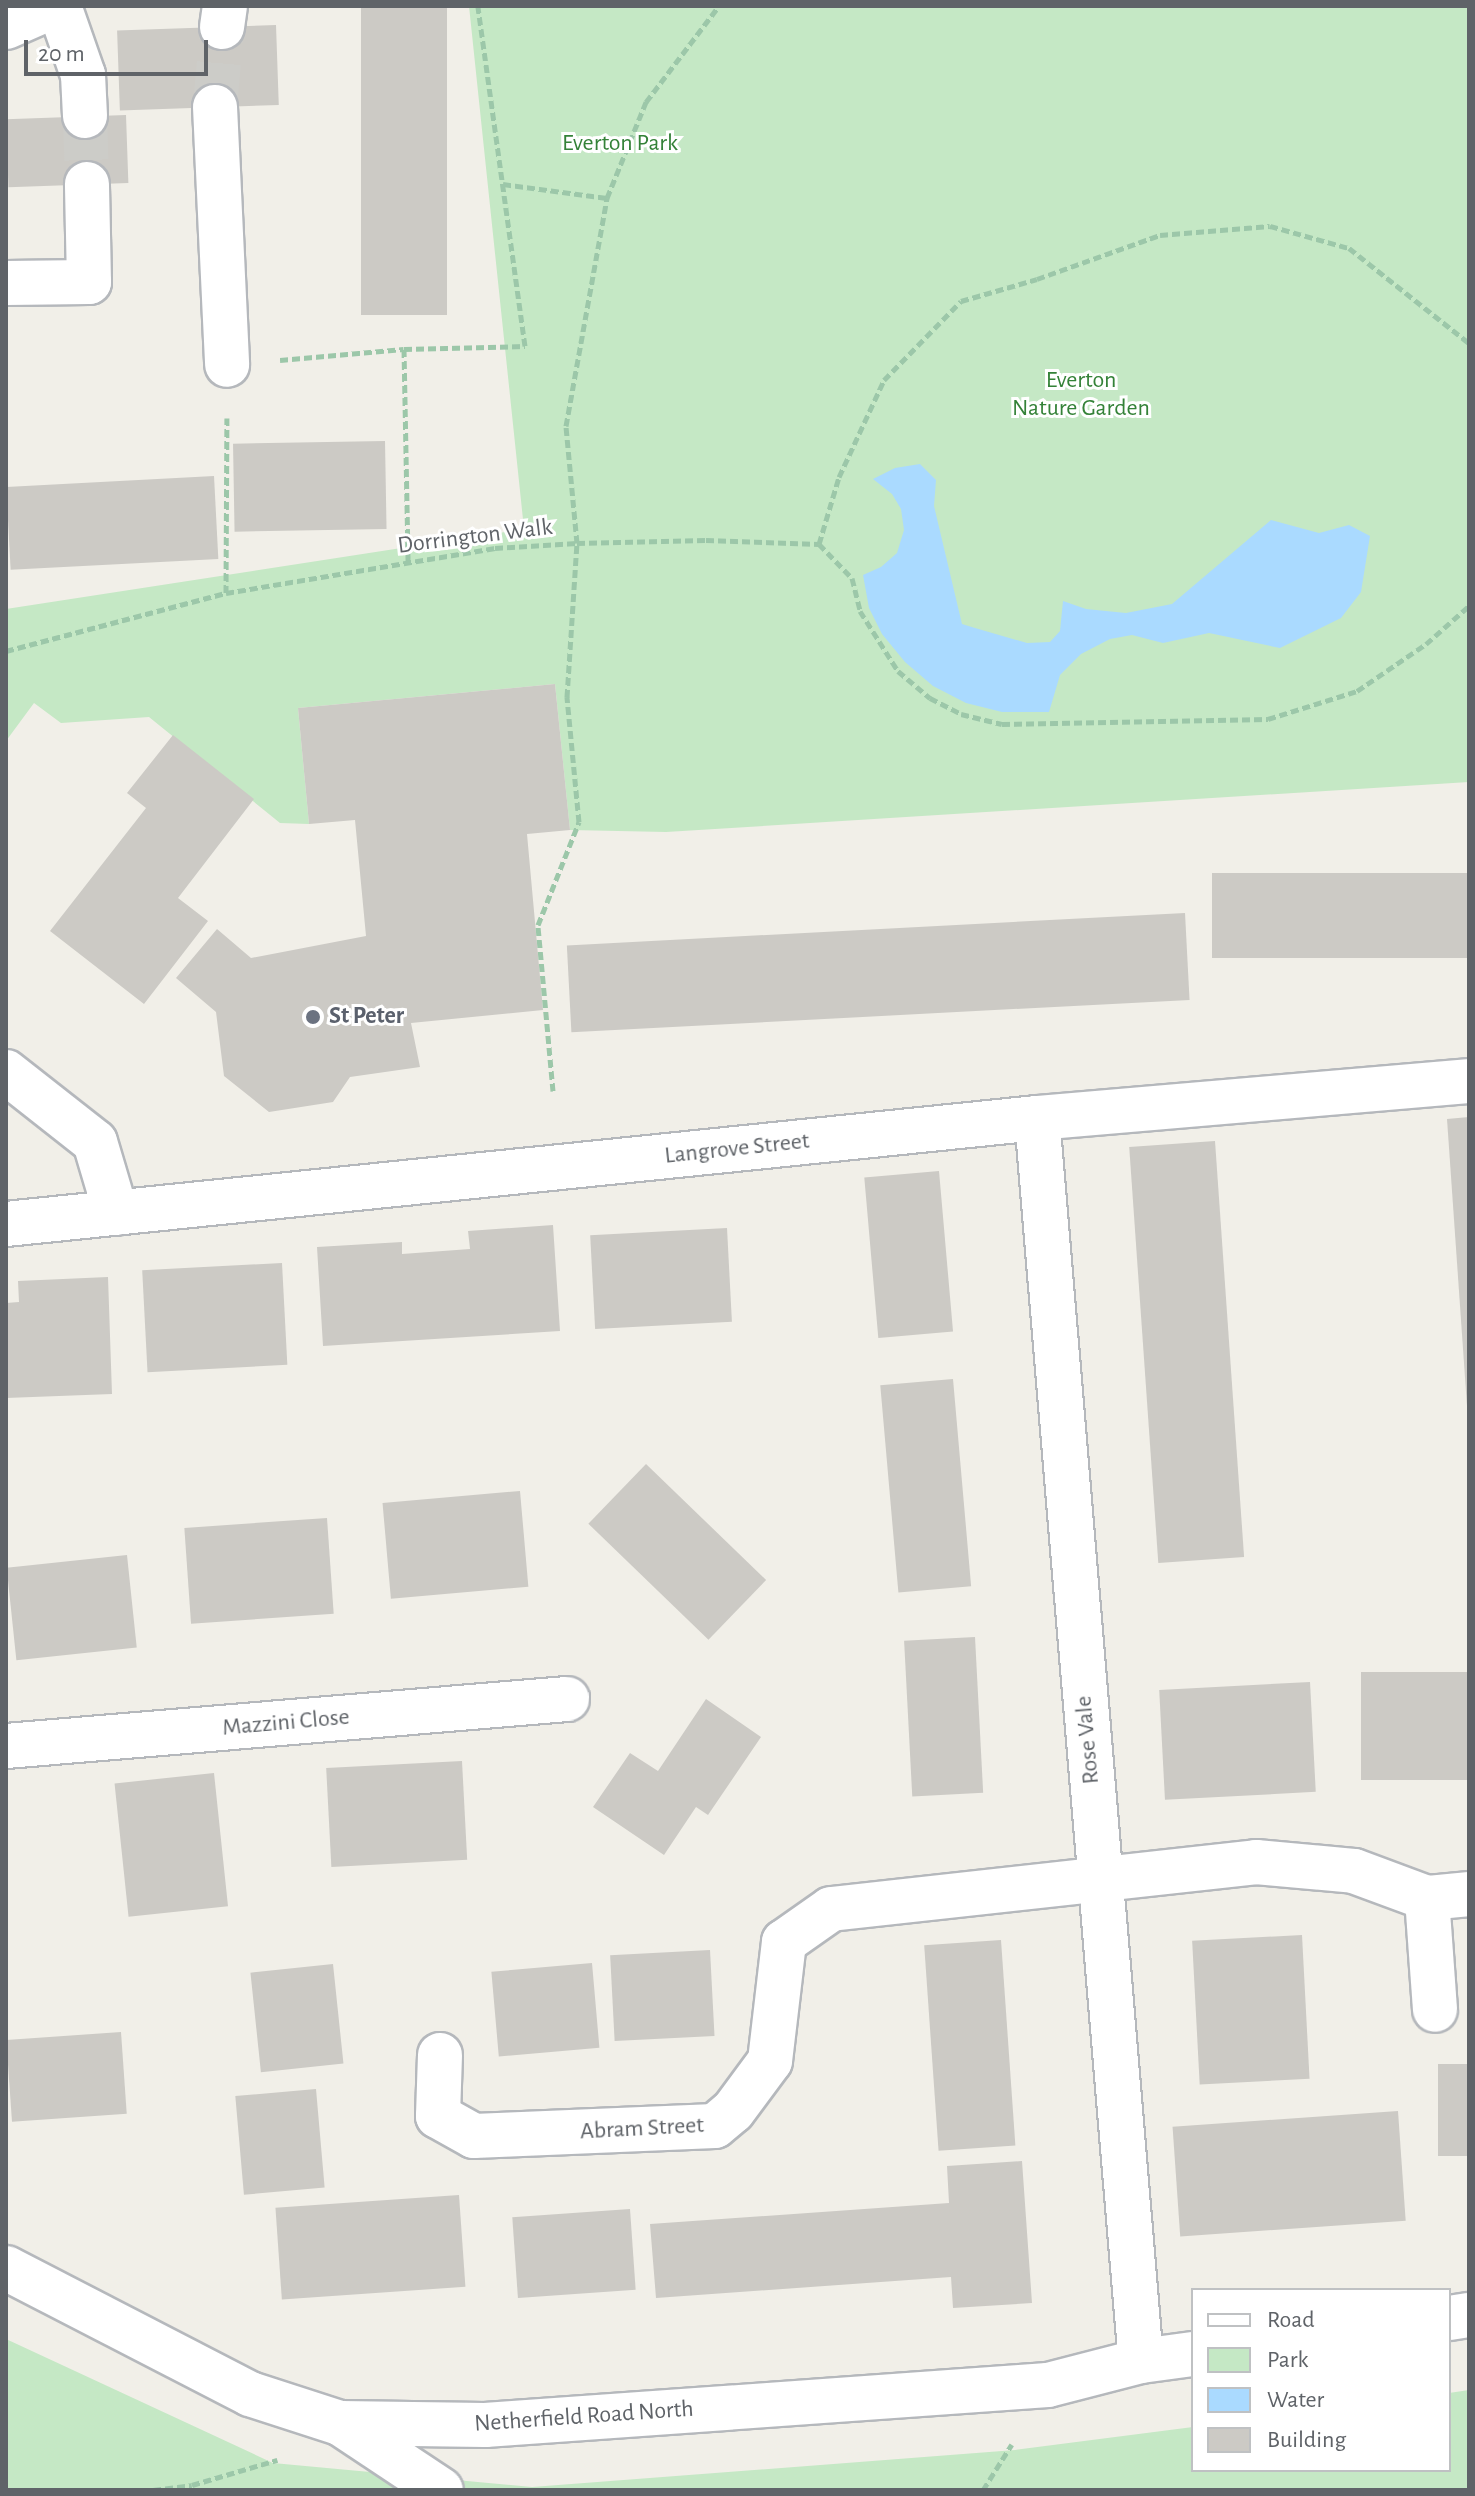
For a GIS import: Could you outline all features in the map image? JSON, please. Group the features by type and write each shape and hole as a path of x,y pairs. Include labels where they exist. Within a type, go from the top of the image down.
{"street":[{"path":"6,27 57,6 83,75 85,116"},
{"path":"215,107 227,365"},
{"path":"6,283 89,282 87,184"},
{"path":"6,1072 95,1142 116,1213"},
{"name":"Langrove Street","path":"6,1224 1037,1118 1469,1081"},
{"name":"Rose Vale","path":"1037,1118 1141,2361"},
{"name":"Mazzini Close","path":"6,1746 567,1699"},
{"path":"1100,1878 1256,1862 1354,1871 1448,1896 1435,2010"},
{"name":"Abram Street","path":"440,2055 438,2116 474,2136 715,2126 733,2111 770,2061 784,1942 831,1909 1100,1878"},
{"name":"Netherfield Road North","path":"6,2268 250,2394 340,2423 485,2425 1033,2386 1141,2361 1191,2354"},
{"path":"340,2423 441,2490"}],"path":[{"path":"226,593 227,365 404,349 525,346 478,6"},
{"name":"Dorrington Walk","path":"6,651 226,593 495,548 577,543 566,426 607,198 646,102 719,6"},
{"path":"503,184 607,198"},
{"path":"819,544 839,477 884,380 961,301 1037,279 1160,235 1270,226 1349,248 1469,343"},
{"path":"404,349 408,562"},
{"path":"553,1091 538,925 579,822 567,697 577,543 706,540 819,544 852,578 860,611 898,671 930,698 961,714 1002,724 1268,719 1357,691 1426,644 1469,606"},
{"path":"153,2490 192,2485 273,2463 340,2423"}],"green space":[{"name":"Everton Nature Garden","path":"469,6 1469,6 1469,782 666,832 570,830 555,684 298,708 309,824 280,823 149,717 61,723 34,703 6,741 6,609 524,529"},
{"path":"6,2339 273,2463 532,2487 1015,2450 1191,2427 1191,2472 1451,2472 1451,2393 1469,2390 1469,2490 6,2490"}],"water":[{"path":"920,464 936,480 934,506 962,624 975,628 1027,643 1050,642 1060,631 1063,601 1086,609 1126,613 1172,604 1271,520 1319,533 1349,525 1370,536 1361,592 1341,618 1280,648 1209,633 1163,643 1132,635 1110,639 1081,654 1060,675 1049,712 1002,712 966,703 933,686 905,662 882,634 869,608 863,575 881,567 897,553 904,530 901,509 892,494 873,479 895,468"}],"building":[{"path":"361,6 447,6 447,315 361,315"},
{"path":"276,25 279,105 120,111 117,31"},
{"path":"126,115 128,183 8,187 6,119"},
{"path":"385,441 387,529 235,532 233,444"},
{"path":"214,476 218,559 11,570 6,487"},
{"path":"555,684 570,830 527,834 543,1010 411,1023 420,1067 350,1077 333,1102 269,1112 224,1076 216,1012 176,978 217,929 251,958 366,936 355,820 309,824 298,708"},
{"path":"173,735 254,799 178,898 208,921 144,1004 50,931 146,808 127,793"},
{"path":"1212,873 1469,873 1469,958 1212,958"},
{"path":"1185,913 1190,1000 571,1032 567,945"},
{"path":"1469,1117 1469,1406 1467,1406 1447,1119"},
{"path":"1215,1141 1244,1557 1158,1563 1129,1147"},
{"path":"939,1171 953,1331 878,1338 864,1178"},
{"path":"553,1225 560,1331 323,1346 317,1247 402,1242 402,1254 470,1249 468,1231"},
{"path":"727,1228 732,1322 595,1329 590,1235"},
{"path":"282,1263 287,1365 148,1372 142,1270"},
{"path":"108,1277 112,1394 6,1398 6,1303 19,1302 18,1281"},
{"path":"953,1379 971,1586 898,1593 880,1385"},
{"path":"646,1464 766,1580 708,1640 588,1524"},
{"path":"520,1491 528,1587 391,1599 383,1503"},
{"path":"327,1518 334,1614 191,1624 184,1528"},
{"path":"127,1555 137,1647 16,1660 7,1568"},
{"path":"975,1637 983,1793 912,1797 904,1641"},
{"path":"1361,1672 1469,1672 1469,1780 1361,1780"},
{"path":"1310,1682 1316,1792 1165,1800 1159,1690"},
{"path":"706,1699 761,1737 708,1815 696,1807 664,1855 593,1807 630,1753 658,1771"},
{"path":"462,1761 467,1860 331,1867 326,1768"},
{"path":"214,1773 228,1906 129,1917 115,1783"},
{"path":"1302,1935 1310,2079 1200,2085 1192,1941"},
{"path":"1001,1940 1015,2145 939,2151 924,1945"},
{"path":"710,1950 715,2036 615,2041 610,1955"},
{"path":"592,1963 599,2048 499,2056 491,1972"},
{"path":"333,1964 343,2063 261,2072 250,1973"},
{"path":"121,2032 127,2114 12,2122 6,2040"},
{"path":"1438,2064 1469,2064 1469,2156 1438,2156"},
{"path":"316,2089 325,2188 244,2195 235,2096"},
{"path":"1398,2111 1406,2221 1180,2236 1173,2127"},
{"path":"1022,2161 1032,2303 953,2308 951,2277 656,2298 650,2224 949,2203 947,2166"},
{"path":"459,2195 465,2287 282,2300 275,2208"},
{"path":"630,2209 636,2290 518,2298 512,2217"}],"tunnel":[{"path":"215,107 222,27"},
{"path":"85,116 87,184"}],"place":[{"name":"St Peter","path":"313,1017"}],"park label":[{"name":"Everton Park","path":"620,144"}]}
